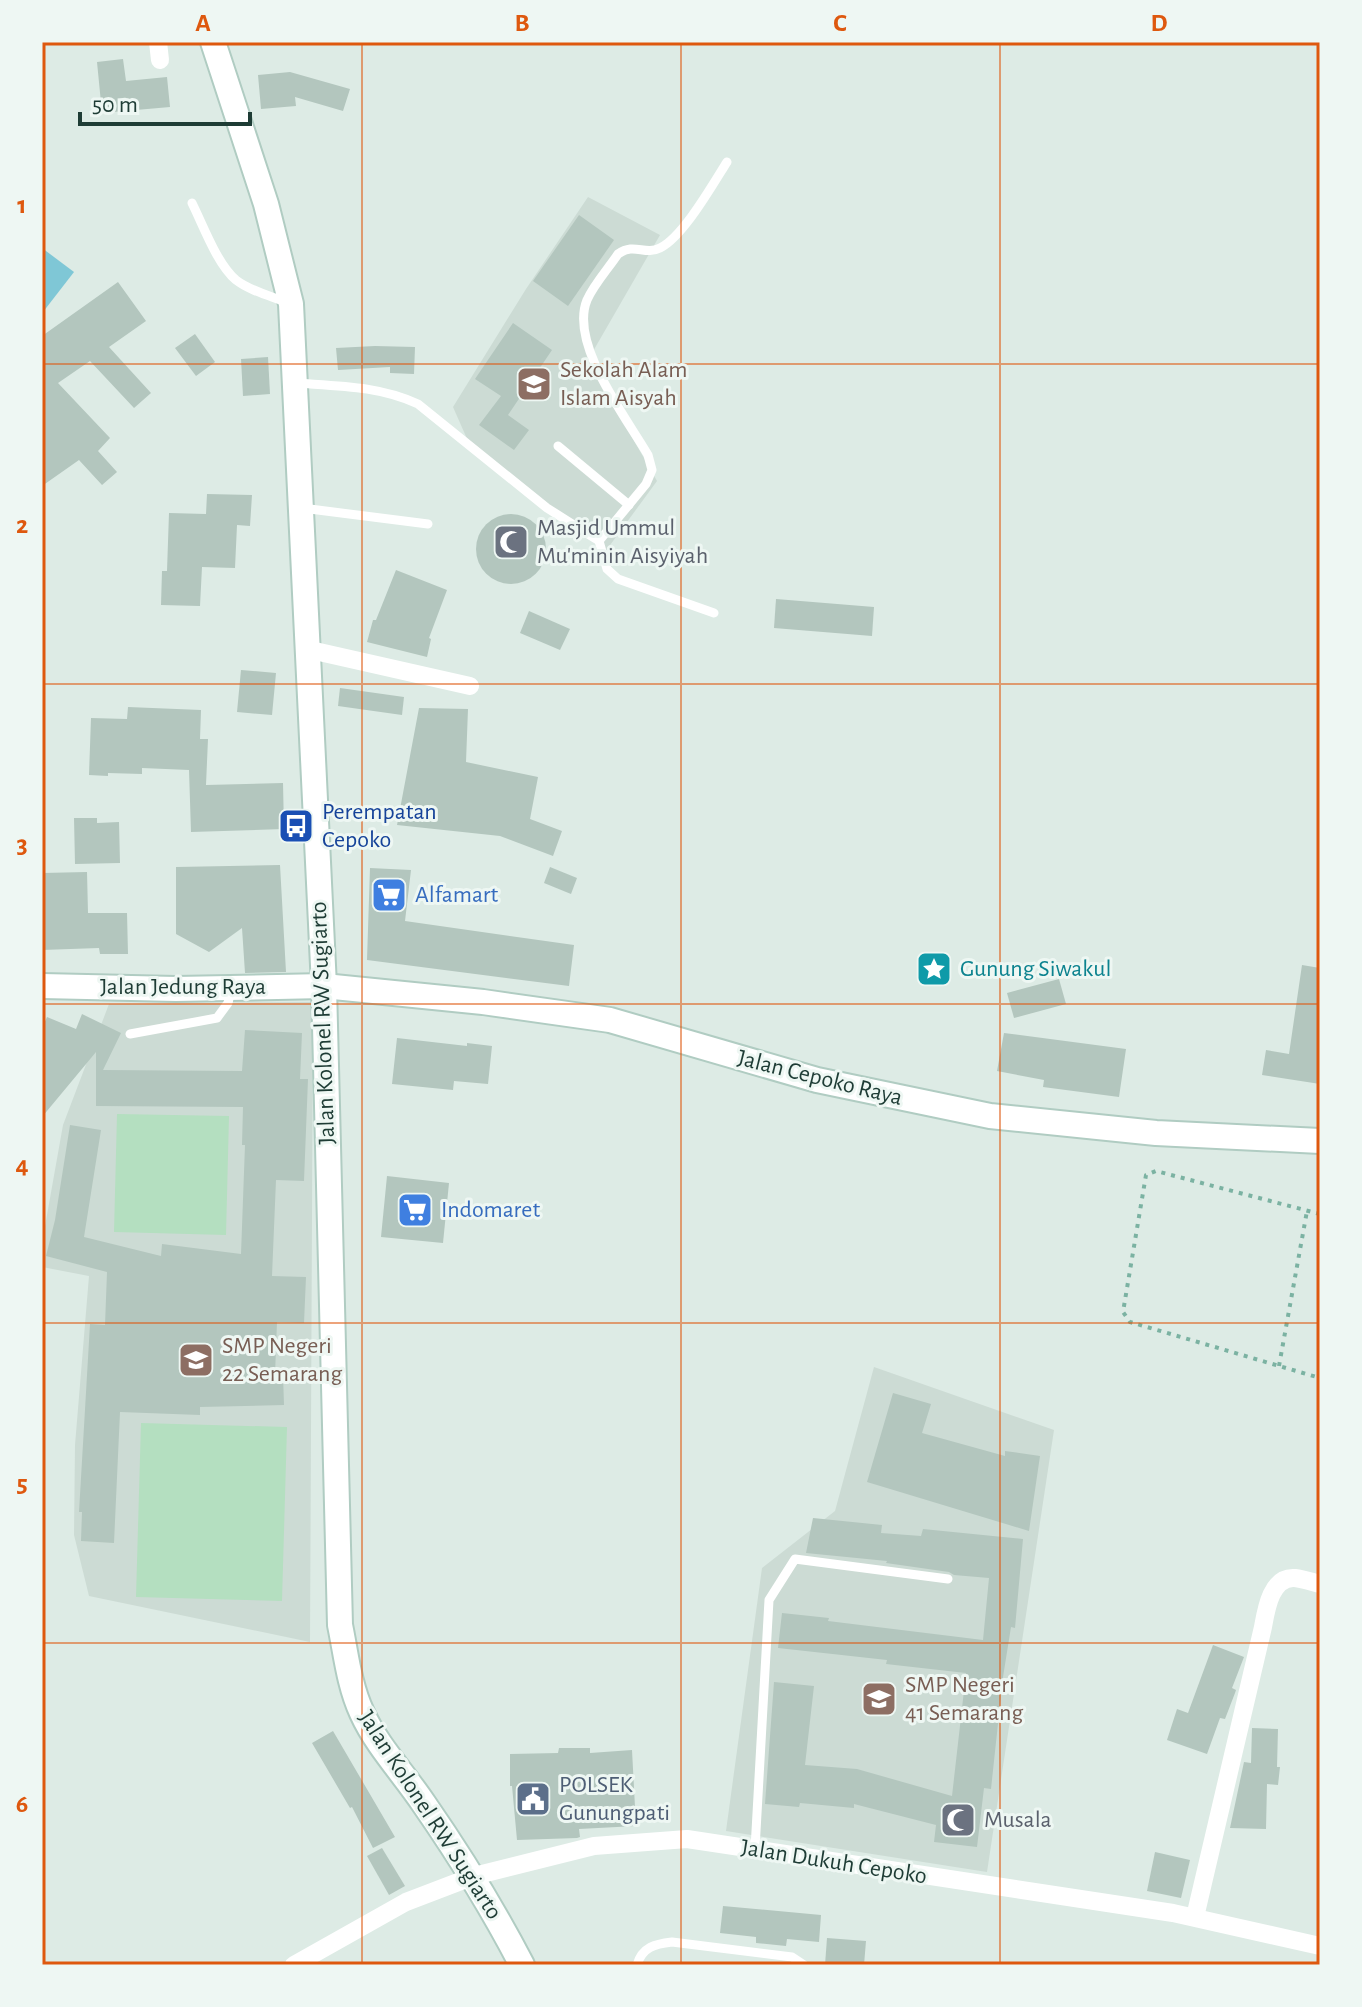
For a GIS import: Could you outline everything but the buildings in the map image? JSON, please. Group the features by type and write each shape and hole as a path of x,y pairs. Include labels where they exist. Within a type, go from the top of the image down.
{"main road":[{"name":"Jalan Kolonel RW Sugiarto","path":"213,42 266,204 291,304 324,986 340,1625 352,1689 362,1714 377,1740 474,1876 522,1965"},
{"name":"Jalan Jedung Raya","path":"42,986 176,989 324,986"},
{"name":"Jalan Cepoko Raya","path":"324,986 483,1002 610,1020 817,1080 990,1116 1156,1133 1320,1141"}],"street":[{"path":"306,649 470,686"},
{"path":"1195,1917 1266,1606 1281,1582 1292,1577 1320,1584"},
{"name":"Jalan Dukuh Cepoko","path":"294,1965 406,1902 474,1876 594,1846 687,1839 1195,1917 1320,1946"}],"lane":[{"path":"599,541 650,477 651,463 591,358 582,322 586,301 618,254 625,249 633,247 654,251 665,246 695,212 727,162"},
{"path":"192,203 224,266 235,279 291,304"},
{"path":"296,383 377,390 418,404 547,508 599,541 607,569 618,579 714,613"},
{"path":"558,446 629,505"},
{"path":"302,508 428,524"},
{"path":"130,1034 217,1018 228,1003 232,987"},
{"path":"755,1849 769,1600 795,1559 948,1579"},
{"path":"637,1965 640,1955 653,1944 672,1942 792,1957 804,1965"}],"path":[{"path":"1320,1214 1156,1171 1146,1175 1123,1312 1130,1322 1320,1378"},
{"path":"1279,1366 1307,1210"}],"shaded area":[{"name":"Sekolah Alam Islam Aisyah","path":"588,197 660,235 588,360 657,481 605,552 468,441 453,407 526,289"},
{"name":"SMP Negeri 22 Semarang","path":"313,1002 310,1642 89,1596 74,1535 75,1445 89,1276 42,1267 42,1243 63,1125 109,1004"},
{"name":"SMP Negeri 41 Semarang","path":"874,1367 1054,1430 987,1872 726,1831 762,1568 835,1511"}],"green space":[{"path":"117,1114 229,1116 226,1235 114,1232"},
{"path":"141,1423 287,1427 282,1601 136,1597"}],"water":[{"path":"42,248 74,272 43,312 42,311"}],"place":[{"name":"Sekolah Alam Islam Aisyah","path":"534,384"},
{"name":"Masjid Ummul Mu'minin Aisyiyah","path":"511,542"},
{"name":"Perempatan Cepoko","path":"296,826"},
{"name":"Alfamart","path":"389,895"},
{"name":"Gunung Siwakul","path":"934,969"},
{"name":"Indomaret","path":"415,1210"},
{"name":"SMP Negeri 22 Semarang","path":"196,1360"},
{"name":"SMP Negeri 41 Semarang","path":"879,1699"},
{"name":"POLSEK Gunungpati","path":"533,1799"},
{"name":"Musala","path":"958,1820"}]}
